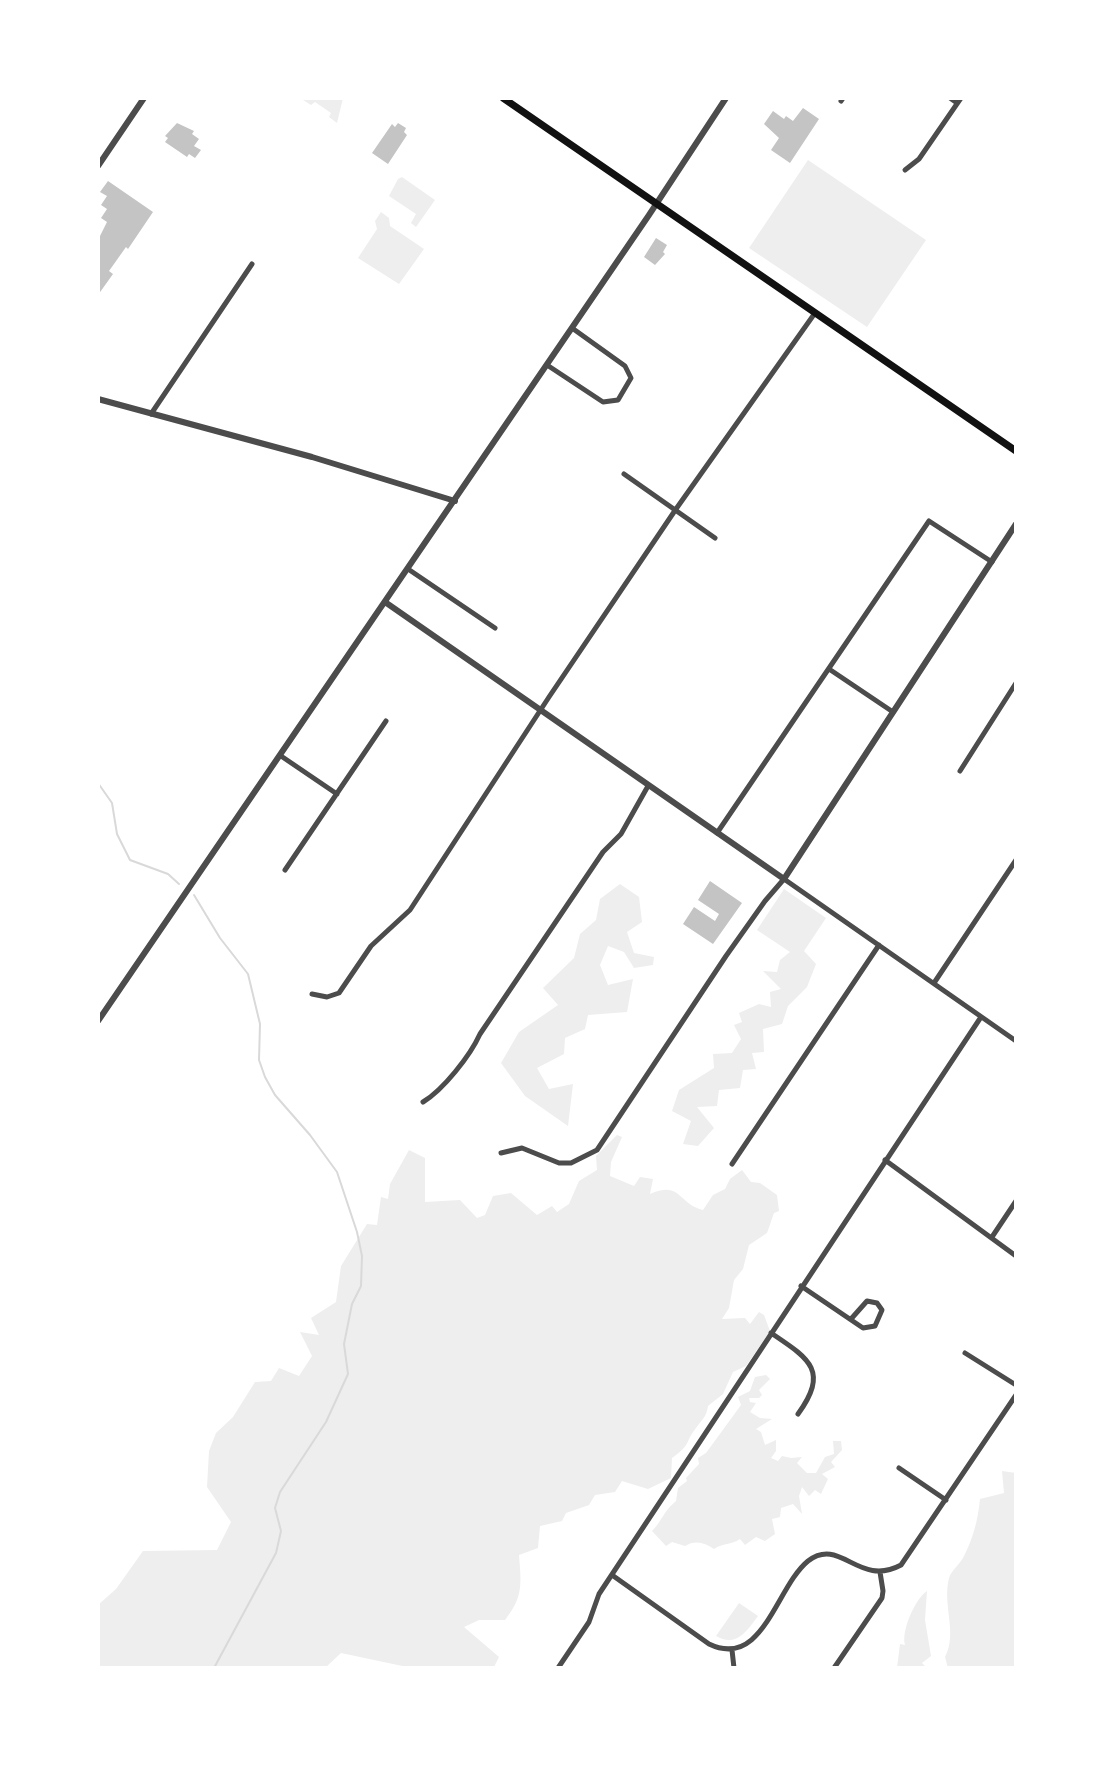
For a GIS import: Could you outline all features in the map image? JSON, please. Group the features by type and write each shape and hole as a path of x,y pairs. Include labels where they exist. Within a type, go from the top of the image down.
{"main road":[{"path":"503,98 1016,451"}],"street":[{"path":"98,166 144,98"},
{"path":"98,1021 455,501 726,98"},
{"path":"905,170 919,159 959,101 950,98"},
{"path":"151,414 252,264"},
{"path":"312,994 327,997 339,993 371,946 410,910 676,509 815,313"},
{"path":"547,365 603,402 618,400 624,394 631,378 625,366 572,328"},
{"path":"98,399 312,457 455,501"},
{"path":"624,474 715,538"},
{"path":"717,833 929,521 992,562"},
{"path":"501,1153 522,1148 559,1163 571,1163 597,1150 603,1143 726,956 784,879 1016,524"},
{"path":"408,569 495,628"},
{"path":"385,602 1016,1041"},
{"path":"829,669 894,713"},
{"path":"960,771 1016,683"},
{"path":"285,870 386,721"},
{"path":"281,756 337,794"},
{"path":"423,1102 439,1092 471,1052 480,1034 603,852 621,834 648,786"},
{"path":"934,983 1016,860"},
{"path":"732,1164 879,945"},
{"path":"558,1668 589,1622 599,1594 981,1017"},
{"path":"885,1160 1016,1256"},
{"path":"992,1237 1016,1201"},
{"path":"801,1286 863,1328 872,1328 881,1318 881,1307 867,1301 851,1319"},
{"path":"771,1333 804,1355 812,1370 810,1394 798,1414"},
{"path":"965,1353 1016,1385"},
{"path":"612,1575 709,1644 740,1649 754,1638 802,1567 818,1556 834,1555 866,1570 880,1572 891,1571 901,1565 1016,1395"},
{"path":"899,1468 946,1500"},
{"path":"834,1668 882,1598 880,1572"},
{"path":"732,1650 734,1668"}],"shaded area":[{"path":"300,98 343,98 337,123 329,117 331,113 315,102 311,105"},
{"path":"808,160 926,240 867,327 749,248"},
{"path":"402,177 435,200 416,227 411,223 416,214 389,196"},
{"path":"381,212 389,218 390,226 424,249 399,284 358,258 377,229 375,221"},
{"path":"620,884 639,897 642,922 627,932 634,953 654,957 653,965 634,968 624,952 608,946 600,965 608,985 633,979 627,1012 588,1015 585,1029 565,1038 564,1054 537,1068 549,1089 573,1084 568,1126 525,1096 501,1063 519,1032 558,1005 543,988 574,958 580,934 596,920 600,899"},
{"path":"784,889 826,918 804,951 816,964 807,987 788,1006 782,1024 763,1029 764,1052 752,1053 756,1069 743,1070 740,1088 719,1090 717,1106 697,1107 714,1128 698,1146 683,1144 691,1121 672,1111 679,1090 714,1068 713,1054 732,1053 741,1039 734,1025 742,1022 739,1013 759,1004 771,1007 770,992 781,989 763,971 777,972 780,960 790,952 757,930"},
{"path":"617,1135 622,1137 611,1162 610,1176 634,1186 640,1177 653,1179 650,1194 660,1190 674,1191 703,1210 713,1195 725,1189 730,1179 742,1170 751,1182 760,1183 777,1195 779,1211 774,1213 767,1233 749,1245 743,1269 734,1280 729,1308 722,1319 745,1318 750,1324 759,1312 764,1315 770,1331 746,1366 733,1372 723,1394 708,1406 685,1446 672,1458 671,1478 648,1489 622,1481 615,1492 595,1495 589,1505 566,1513 562,1521 540,1526 538,1548 519,1555 520,1589 505,1620 479,1620 464,1627 499,1657 494,1667 412,1668 341,1653 325,1668 98,1668 98,1605 116,1589 143,1551 217,1550 231,1522 207,1487 209,1451 216,1433 233,1417 255,1382 271,1381 279,1368 299,1376 312,1356 300,1332 319,1335 311,1318 336,1302 341,1266 367,1224 377,1225 381,1197 388,1199 390,1184 409,1150 425,1158 425,1202 460,1200 477,1218 485,1215 493,1196 511,1193 537,1215 552,1206 557,1212 569,1204 579,1181 597,1170 596,1156"},
{"path":"766,1375 770,1379 759,1390 762,1395 749,1398 750,1402 756,1403 750,1412 760,1418 772,1419 756,1429 761,1432 765,1445 776,1440 776,1451 771,1458 778,1461 782,1456 802,1457 797,1463 807,1473 816,1473 825,1457 834,1454 833,1441 841,1441 842,1450 831,1462 835,1467 822,1474 828,1479 821,1494 815,1490 809,1496 802,1487 799,1496 802,1514 793,1504 781,1508 780,1517 772,1519 775,1534 765,1541 756,1537 745,1545 740,1539 714,1549 700,1543 685,1546 672,1542 666,1546 652,1531 676,1501 678,1488 699,1464 698,1458 706,1453 741,1405 738,1397 750,1391 755,1377"},
{"path":"1002,1471 1016,1473 1016,1668 948,1668 945,1657 950,1638 949,1578 970,1544 980,1499 1004,1493"},
{"path":"927,1591 925,1620 931,1656 922,1663 927,1668 897,1668 900,1644 905,1645 910,1616"},
{"path":"739,1603 758,1616 735,1639 716,1636"}],"building":[{"path":"803,108 819,119 790,163 771,150 779,138 764,124 773,111 793,121"},
{"path":"177,123 194,131 192,134 199,139 194,146 201,150 195,158 189,154 187,157 165,142 168,138 165,136"},
{"path":"398,123 406,128 404,132 407,135 388,164 372,153 392,124 395,127"},
{"path":"108,181 153,212 109,271 113,274 98,295 98,240 107,222 101,218 107,209 101,205 107,196 100,192"},
{"path":"656,238 667,245 665,254 655,265 644,257"},
{"path":"710,881 742,903 713,944 683,924 694,907 715,921 719,914 698,900"}],"waterway":[{"path":"98,783 112,803 117,834 130,860 168,874 179,884"},
{"path":"194,895 220,938 248,974 260,1024 259,1060 265,1077 275,1095 337,1172 362,1256 361,1286 352,1304 344,1344 348,1374 326,1422 280,1492 275,1508 281,1531 276,1553 214,1668"}]}
